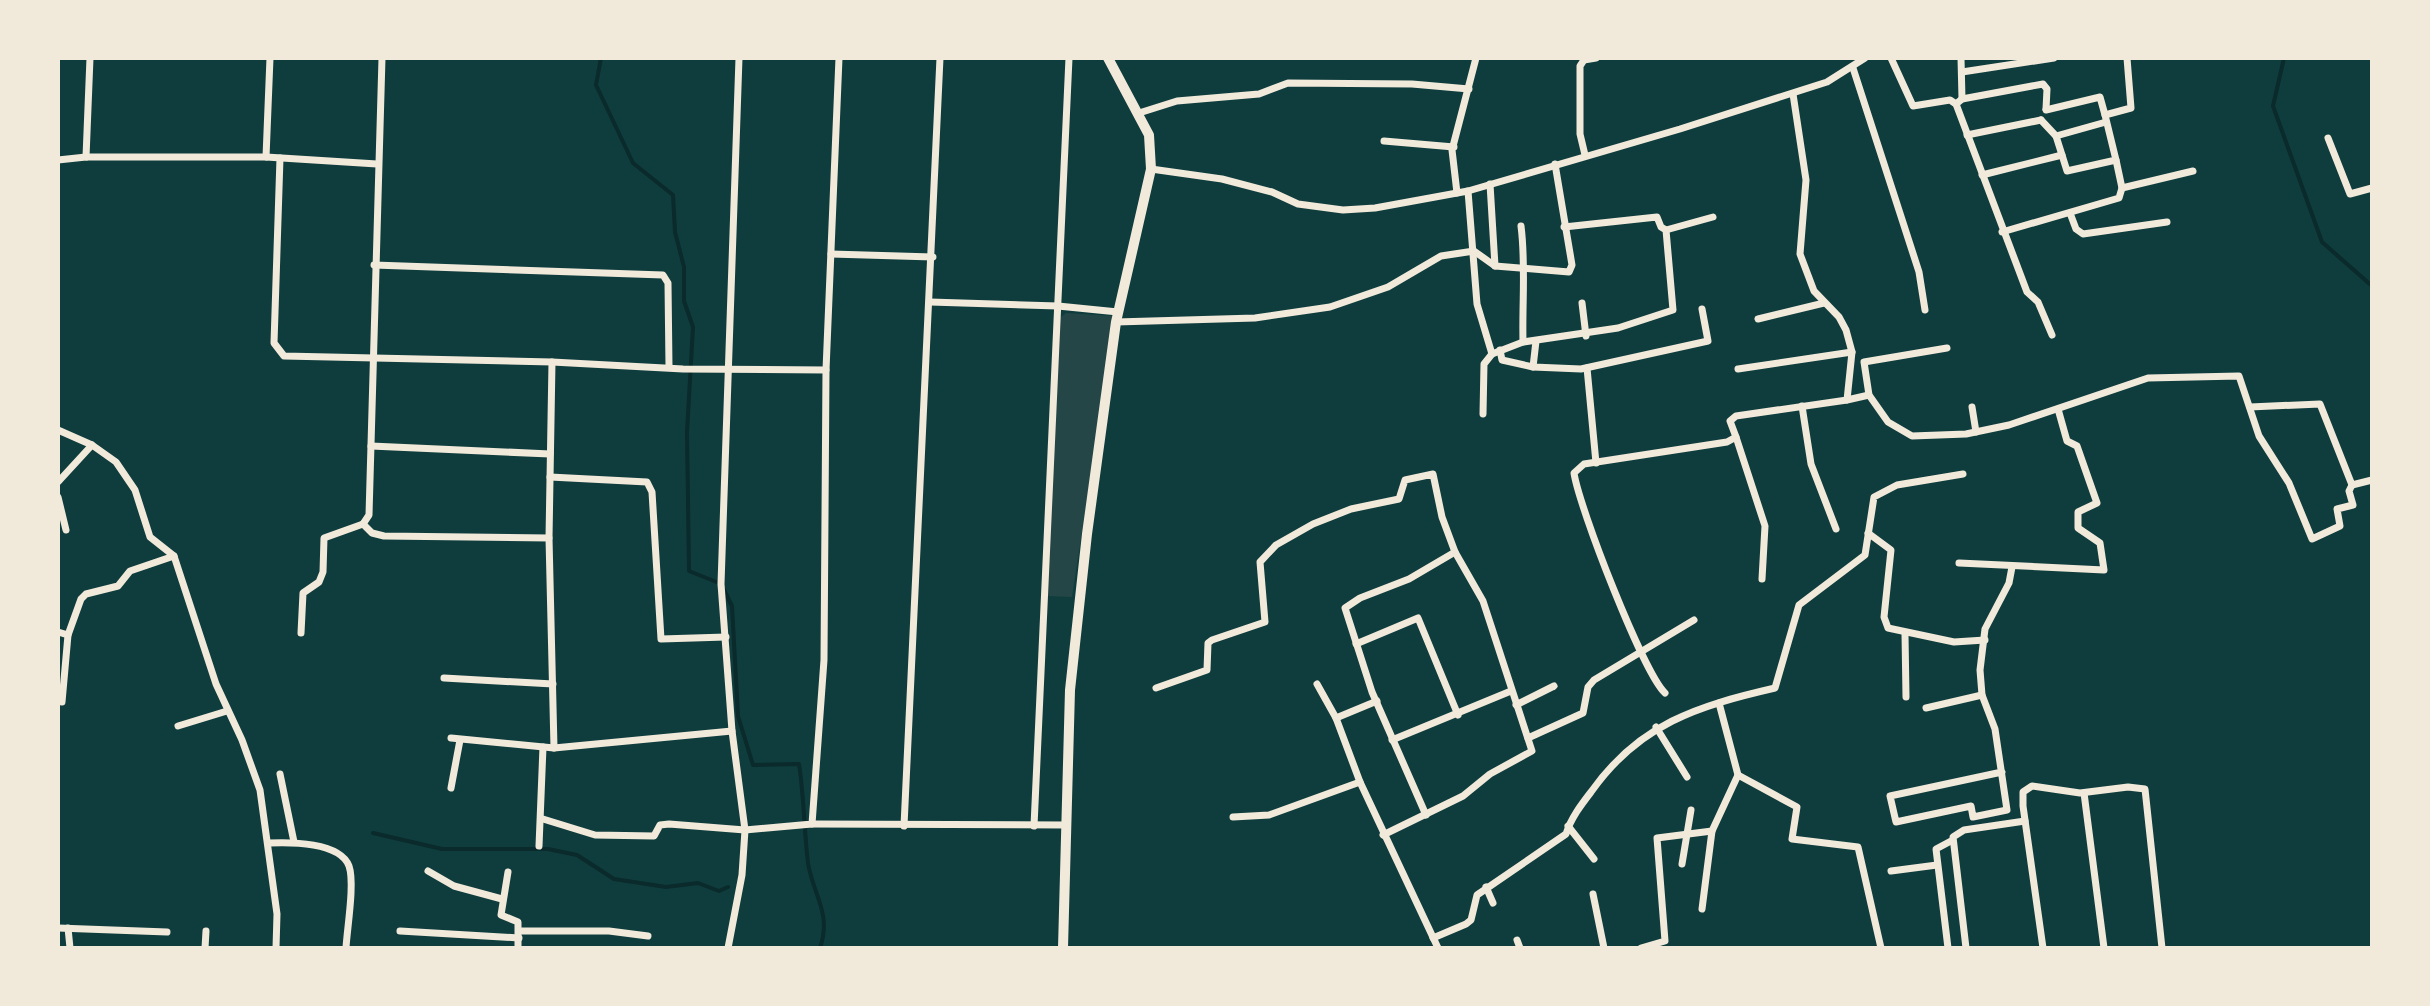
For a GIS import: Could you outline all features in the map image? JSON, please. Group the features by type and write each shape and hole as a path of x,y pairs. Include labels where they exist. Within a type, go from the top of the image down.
{"main road":[{"path":"1063,948 1070,690 1117,317 1151,169 1151,142 1139,113 1108,58"}],"street":[{"path":"86,157 90,58"},
{"path":"266,157 270,58"},
{"path":"301,633 303,593 319,582 323,572 324,538 363,524 369,515 382,58"},
{"path":"728,948 742,875 745,830 732,731 721,584 739,58"},
{"path":"811,824 824,660 826,370 839,58"},
{"path":"904,826 940,58"},
{"path":"1034,826 1069,58"},
{"path":"1457,193 1454,147 1476,58"},
{"path":"1585,155 1580,134 1580,66 1584,60 1596,58"},
{"path":"1151,169 1222,179 1272,192 1298,204 1343,210 1457,193 1793,94 1853,68 1865,58"},
{"path":"1891,58 1913,106 1950,100 1959,102 2043,84 2047,89 2046,109 2041,120"},
{"path":"1961,58 1959,102 1967,135 2027,292 2038,302 2052,335"},
{"path":"1962,72 2054,58"},
{"path":"2056,136 2131,108 2127,58"},
{"path":"1853,68 1919,272 1925,310"},
{"path":"1139,113 1177,101 1259,94 1288,83 1397,83 1469,89"},
{"path":"1793,94 1806,180 1800,254 1810,283 1839,317 1852,352 1847,400"},
{"path":"2002,232 2114,201 2122,195 2100,97 2046,109"},
{"path":"1967,135 2041,120"},
{"path":"2041,120 2056,136 2067,171 2116,160"},
{"path":"2328,138 2350,194 2372,188"},
{"path":"1384,141 1454,147"},
{"path":"1982,175 2062,155"},
{"path":"58,160 86,157 266,157 377,164"},
{"path":"280,158 276,347 280,354 292,358 372,357 683,369 826,370"},
{"path":"930,302 1058,306 1117,317 1255,318 1330,307 1388,287 1441,256 1474,251 1495,266 1569,272 1572,265 1555,164"},
{"path":"2122,188 2193,171"},
{"path":"1490,184 1495,266"},
{"path":"1468,191 1477,304 1496,352 1508,364 1587,368 1708,341 1702,309"},
{"path":"2070,213 2076,229 2083,234 2167,222"},
{"path":"1483,414 1484,364 1496,352 1523,342 1586,336 1673,310 1666,230 1655,217 1564,227"},
{"path":"1666,230 1713,217"},
{"path":"1521,226 1526,269 1522,301 1523,342"},
{"path":"831,254 933,257"},
{"path":"374,265 663,275 668,283 669,367"},
{"path":"1582,303 1586,336"},
{"path":"1758,319 1824,303"},
{"path":"1533,367 1536,341"},
{"path":"1947,348 1919,356 1867,359 1863,369 1869,395 1888,422 1912,436 1976,432 2058,409 2148,378 2239,376 2259,436 2289,483 2312,539 2340,526 2337,509 2353,505 2349,491 2352,485 2320,404 2250,407"},
{"path":"1738,369 1852,352"},
{"path":"552,362 549,538 554,748"},
{"path":"1587,368 1596,463"},
{"path":"1762,579 1765,526 1730,421 1736,416 1869,395"},
{"path":"1802,406 1811,464 1836,529"},
{"path":"1972,407 1976,432"},
{"path":"1959,563 2104,570 2100,543 2078,528 2078,512 2097,503 2077,446 2067,441 2058,409"},
{"path":"58,430 92,445 116,462 135,490 150,537 174,556 227,711 242,740 260,790 277,914 276,948"},
{"path":"1665,693 1658,686 1640,650 1588,523 1575,478 1576,468 1727,442 1736,437"},
{"path":"58,482 92,445"},
{"path":"371,446 550,454"},
{"path":"1433,938 1471,920 1477,895 1566,834 1568,826 1623,753 1656,727 1719,703 1775,688 1799,605 1822,585 1859,563 1867,549 1874,497 1883,490 1926,478 1963,474"},
{"path":"1156,688 1207,670 1208,643 1212,640 1265,622 1266,602 1260,570 1264,555 1292,536 1351,509 1399,499 1403,483 1409,478 1434,475 1439,507 1455,552 1483,601 1531,753 1500,769 1477,788 1383,835"},
{"path":"550,477 647,482 652,492 661,639 726,637"},
{"path":"2352,485 2372,480"},
{"path":"58,497 66,530"},
{"path":"363,524 372,533 384,536 549,538"},
{"path":"1868,533 1891,550 1884,623 1905,634 1954,642 1985,640"},
{"path":"1426,815 1392,740 1346,613 1349,604 1409,579 1455,552"},
{"path":"62,702 68,635 81,599 86,594 118,586 130,571 174,556"},
{"path":"2002,772 1890,796 1896,822 1971,806 1973,817 2007,810 2002,772 1995,729 1982,695 1980,670 1985,629 2009,583 2012,567"},
{"path":"1356,644 1418,618 1458,715"},
{"path":"1528,738 1583,713 1588,687 1594,680 1694,620"},
{"path":"58,632 68,635"},
{"path":"1905,634 1906,697"},
{"path":"444,678 553,684"},
{"path":"1317,684 1336,718 1383,835 1438,948"},
{"path":"1516,705 1554,686"},
{"path":"1392,740 1511,691"},
{"path":"1926,708 1982,695"},
{"path":"1336,718 1377,701"},
{"path":"1702,909 1712,831 1738,775 1719,703"},
{"path":"178,726 227,711"},
{"path":"1656,727 1687,777"},
{"path":"451,788 456,739 554,748 732,731"},
{"path":"539,846 543,819 543,747"},
{"path":"280,774 294,842"},
{"path":"1738,775 1797,807 1792,839 1858,847 1881,948"},
{"path":"1233,817 1269,815 1360,782"},
{"path":"2043,948 2023,792 2032,786 2084,793 2128,787 2145,789 2162,948"},
{"path":"2084,793 2104,948"},
{"path":"1682,864 1691,810"},
{"path":"543,819 608,837 654,836 660,825 669,824 745,830 811,824 1065,825"},
{"path":"1948,948 1936,846 1951,841 1964,830 2025,821"},
{"path":"1568,826 1594,859"},
{"path":"1641,948 1666,944 1657,838 1712,831"},
{"path":"1951,841 1966,948"},
{"path":"269,843 294,842 340,854 349,865 346,948"},
{"path":"1891,871 1937,865"},
{"path":"428,871 454,886 502,899"},
{"path":"508,872 501,915 516,919 518,948"},
{"path":"1486,887 1493,903"},
{"path":"1593,894 1604,948"},
{"path":"58,928 167,932"},
{"path":"68,928 70,948"},
{"path":"205,948 206,931"},
{"path":"400,931 519,935 609,931 648,936"}],"shaded area":[{"path":"1066,313 1115,316 1072,597 1046,596 1060,318"}],"waterway":[{"path":"601,58 596,85 633,163 673,195 675,232 684,267 684,301 693,327 687,432 689,571 719,583"},
{"path":"2284,58 2273,106 2322,242 2372,286"},
{"path":"724,590 732,606 738,716 753,765 799,764 808,863 823,914 820,948"},
{"path":"373,833 442,849 548,849 577,855 614,879 666,887 698,883 719,891 728,887"}]}
